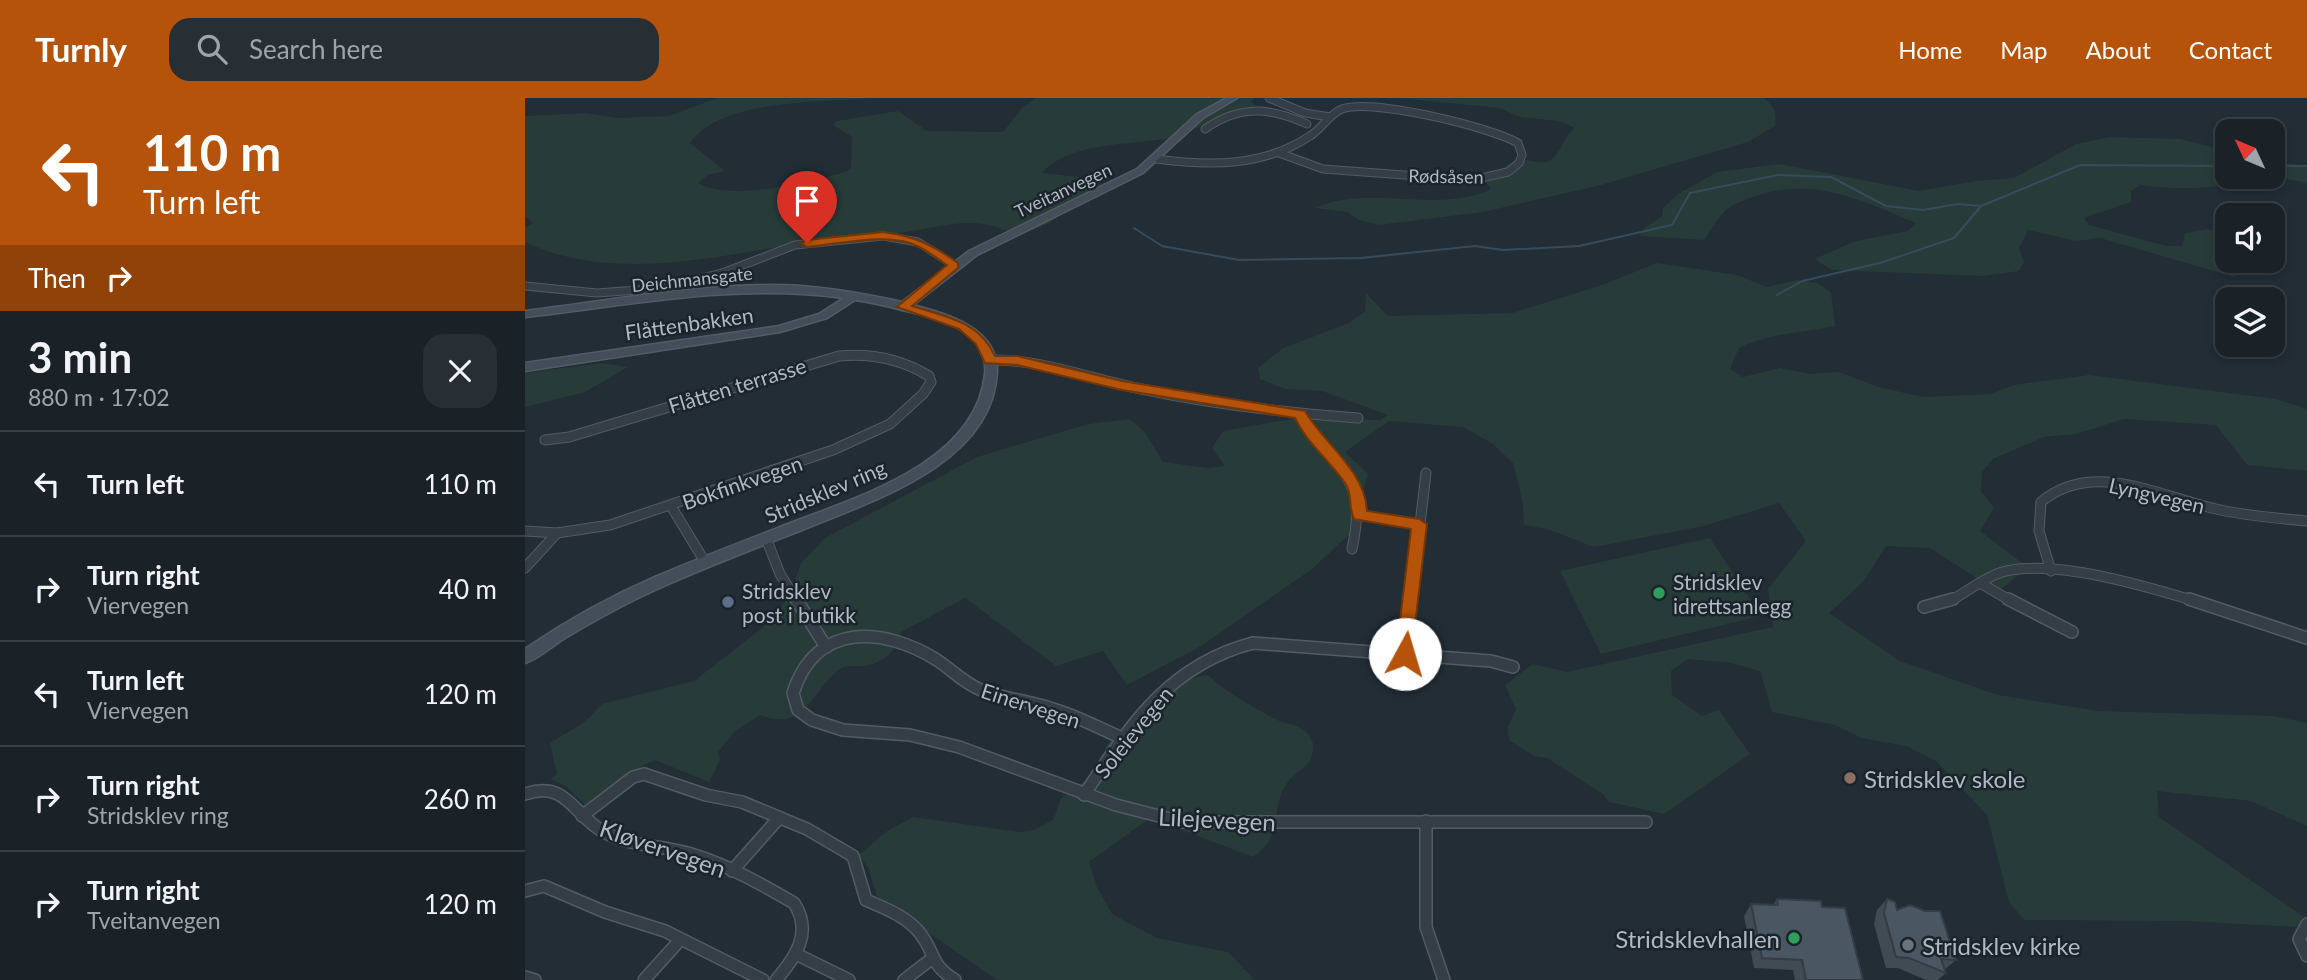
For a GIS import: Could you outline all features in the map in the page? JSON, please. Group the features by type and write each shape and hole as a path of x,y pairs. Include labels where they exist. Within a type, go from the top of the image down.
{"street":[{"name":"Tveitanvegen","path":"903,307 954,265 982,248 1121,183 1156,159 1200,116 1233,98"},
{"name":"Rødsåsen","path":"1269,98 1315,115 1330,117"},
{"name":"Rødsåsen","path":"1156,159 1214,165 1249,162 1279,153 1312,136 1344,107 1373,106 1500,133 1518,144 1522,155 1519,163 1508,172 1472,180 1323,169 1279,153"},
{"path":"1205,129 1222,116 1239,110 1261,109 1315,115"},
{"path":"1287,114 1307,124"},
{"path":"525,286 597,293 665,288 725,272 795,245 883,236 918,242 954,265"},
{"name":"Deichmansgate","path":"525,314 766,288 803,289 903,307"},
{"name":"Flåttenbakken","path":"525,367 780,330 823,316 852,297"},
{"path":"903,307 964,327 982,342 990,360 1017,360 1122,386 1300,414 1357,418"},
{"name":"Flåtten terrasse","path":"545,440 569,437 839,355 866,355 921,370 929,376"},
{"name":"Stridsklev ring","path":"525,657 612,602 887,489 941,456 963,436 982,408 990,382 990,360"},
{"name":"Bokfinkvegen","path":"525,531 557,533 610,525 671,506 878,431 923,394 931,382 929,376"},
{"path":"1300,414 1308,431 1352,481 1359,494 1359,515 1352,549"},
{"path":"1405,654 1426,472"},
{"name":"Lyngvegen","path":"2051,571 2039,531 2041,502 2053,491 2084,481 2121,484 2230,512 2307,521"},
{"path":"671,506 705,562"},
{"path":"1359,515 1419,524"},
{"path":"525,568 557,533"},
{"path":"766,538 780,574 826,647"},
{"path":"1924,607 1940,607 1958,601 1998,572 2051,571 2126,583 2307,638"},
{"path":"1980,583 2027,611 2071,632"},
{"name":"Einervegen","path":"826,647 853,635 873,634 921,651 975,688 1003,698 1054,709 1122,738"},
{"name":"Soleievegen","path":"1084,795 1122,738 1172,682 1206,660 1234,647 1253,643 1491,661 1513,667"},
{"name":"Lilejevegen","path":"826,647 813,659 793,693 793,703 799,711 853,732 923,737 960,747 1146,816 1182,822 1646,822"},
{"path":"582,816 633,776 644,774 706,794 742,802 807,828 853,856 866,900 913,926 925,942 930,960 955,980"},
{"name":"Kløvervegen","path":"525,794 542,788 557,790 582,816 615,837 691,854 732,871 794,903 803,912 805,928 796,954 776,980"},
{"path":"732,871 779,818"},
{"path":"1426,821 1426,926 1444,980"},
{"path":"525,891 544,886 680,940 763,980"},
{"path":"2305,925 2299,939 2307,956"},
{"path":"644,980 680,940"},
{"path":"796,954 849,980"},
{"path":"904,980 930,960"},
{"path":"525,977 535,980"}],"green space":[{"path":"717,98 872,98 748,110 705,128 690,143 725,171 708,175 698,183 730,191 771,188 845,172 851,168 852,137 833,125 837,121 898,111 927,131 1003,132 1023,107 1036,98 1256,98 1251,101 1259,109 1236,110 1174,137 1104,146 1070,154 1041,173 1099,179 1102,188 1072,204 1050,223 1016,237 988,225 959,223 899,233 820,239 702,259 628,264 558,254 525,242 525,228 533,223 525,216 525,116 586,113 617,118 669,116"},
{"path":"1398,98 1763,98 1773,107 1776,121 1775,126 1748,142 1601,185 1483,212 1379,225 1359,220 1348,212 1315,208 1358,198 1426,200 1470,196 1491,189 1485,180 1510,164 1519,160 1545,162 1552,159 1575,128 1559,121 1519,117 1500,108"},
{"path":"2110,137 2180,139 2215,148 2215,186 2174,188 2140,185 2131,191 2131,202 2084,218 2089,225 2166,246 2182,246 2185,233 2207,229 2215,231 2215,271 2100,238 2076,241 2028,230 2019,248 2024,262 2019,271 1983,276 1832,270 1814,259 1856,241 1908,231 1916,223 1857,200 1818,190 1777,191 1743,201 1723,213 1704,240 1640,236 1642,230 1662,216 1663,208 1678,194 1717,172 1780,164 1919,191 1976,181 2014,178 2076,144"},
{"path":"2285,163 2307,166 2307,183 2285,178"},
{"path":"1657,263 1737,275 1767,287 1798,280 1818,283 1831,293 1835,326 1774,336 1739,348 1730,369 1743,377 1780,368 1810,374 1839,372 1878,387 1923,397 1991,394 2013,385 2089,375 2276,399 2307,409 2307,471 2247,465 2216,425 2124,419 2076,434 2044,437 1993,459 1982,472 1981,491 1994,508 1980,531 2025,565 2021,573 1995,594 1972,575 1930,548 1886,546 1863,582 1829,613 1900,661 1998,695 2099,711 2274,716 2307,723 2307,826 2251,801 2157,791 2159,817 2303,916 2298,927 2185,921 2024,920 2009,902 1987,815 1936,761 1906,746 1862,738 1835,725 1772,712 1760,671 1731,663 1688,659 1671,671 1672,695 1702,716 1719,710 1750,754 1664,814 1609,802 1603,794 1547,758 1534,756 1509,740 1508,727 1516,709 1505,685 1533,664 1567,672 1773,627 1768,589 1806,541 1779,503 1704,526 1594,547 1547,529 1524,525 1523,504 1513,463 1493,444 1463,427 1389,421 1345,452 1368,474 1350,534 1312,569 1201,646 1127,685 1103,651 1056,666 965,598 901,632 893,651 883,659 870,665 842,668 800,713 789,718 776,719 760,715 734,732 718,752 720,760 709,782 655,760 632,771 585,805 567,787 551,779 557,774 550,743 586,721 602,704 694,681 775,618 792,589 801,563 825,538 977,457 1088,424 1130,419 1145,432 1163,462 1208,468 1225,466 1212,448 1223,431 1298,418 1381,420 1388,415 1322,391 1285,389 1260,379 1258,368 1283,348 1349,323 1365,311 1366,293 1388,316 1512,313 1602,285"},
{"path":"2221,273 2239,273 2235,277"},
{"path":"603,363 628,367 585,392 525,407 525,373"},
{"name":"Stridsklev idrettsanlegg","path":"1710,538 1761,616 1601,654 1560,571"},
{"path":"1208,675 1273,718 1301,728 1313,743 1313,752 1308,763 1287,783 1282,793 1269,840 1253,857 1150,818 1089,862 1097,887 1112,914 1157,938 1228,952 1255,980 997,980 877,897 868,867 859,855 887,831 913,817 1019,832 1031,831 1053,820 1061,799 1103,767 1106,747 1112,738 1177,681"}],"building":[{"name":"Stridsklevhallen","path":"1777,899 1821,901 1822,907 1845,908 1863,980 1806,980 1802,960 1762,958 1751,904 1778,905"},
{"path":"1887,899 1895,902 1897,910 1910,905 1925,911 1940,911 1956,960 1941,959 1946,973 1909,958 1896,957 1884,913"}],"waterway":[{"path":"1981,206 2080,165 2215,166"},
{"path":"2285,166 2307,166"},
{"path":"1134,228 1162,246 1239,260 1361,258 1475,246 1503,250 1579,246 1672,225 1690,193 1778,175 1831,177 1886,206 1923,210 1958,204 1981,206"},
{"path":"1777,295 1802,281 1880,263 1954,238 1981,206"}],"place":[{"name":"Stridsklev idrettsanlegg","path":"1659,593"},
{"name":"Stridsklev post i butikk","path":"728,602"},
{"name":"Stridsklev skole","path":"1850,778"},
{"name":"Stridsklevhallen","path":"1794,938"},
{"name":"Stridsklev kirke","path":"1908,945"}],"route":[{"path":"807,243 894,236 911,239 939,254 954,265 903,307 933,314 964,327 982,342 990,360 1017,360 1122,386 1300,414 1308,431 1352,481 1359,494 1359,515 1419,524 1405,654"}]}
